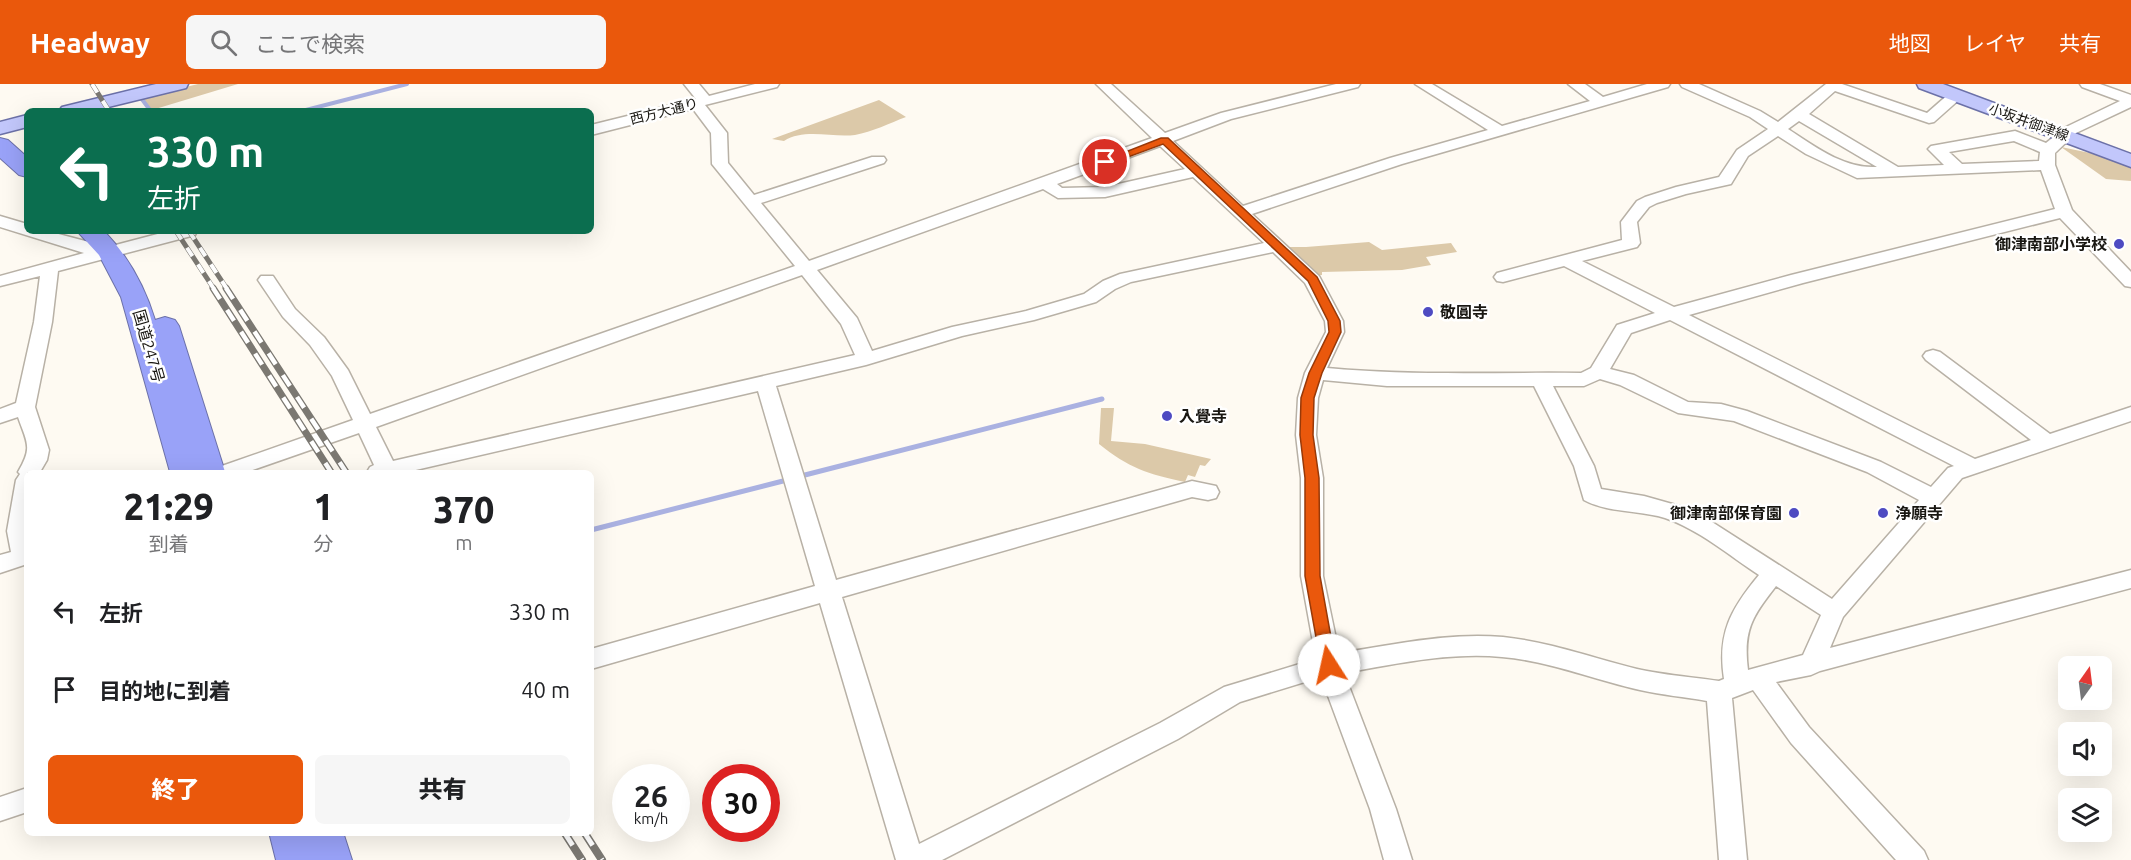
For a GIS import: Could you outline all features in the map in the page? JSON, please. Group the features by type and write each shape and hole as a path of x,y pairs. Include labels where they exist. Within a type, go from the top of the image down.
{"highway":[{"path":"7,129 24,143"},
{"path":"7,129 24,164"},
{"name":"国道247号","path":"97,234 119,243 155,293 209,470"},
{"name":"国道247号","path":"119,243 184,470"},
{"path":"290,836 297,860"},
{"path":"323,836 330,860"}],"main road":[{"path":"81,108 179,84"},
{"name":"小坂井御津線","path":"1926,84 2131,161"}],"street":[{"path":"691,84 719,133 720,164 849,322 866,359"},
{"name":"西方大通り","path":"594,129 772,84"},
{"path":"1103,84 1313,280 1334,321 1335,332 1315,373 1308,398 1306,435 1312,478 1312,576 1329,665 1383,809 1398,860"},
{"path":"232,470 1251,108 1353,84"},
{"path":"1422,84 1499,130"},
{"path":"1575,84 1600,101"},
{"path":"1240,212 1499,130 1663,84"},
{"path":"1687,84 1755,114 1788,123 1894,171"},
{"path":"2087,84 2131,100"},
{"path":"1503,278 1631,243 1629,222 1643,204 1682,190 1725,181 1742,153 1788,123 1834,85 1929,119 1956,95"},
{"path":"1788,123 1811,151 1857,173 1958,169 2048,158 2071,130 2131,100"},
{"path":"1958,169 1936,149 1966,146 2015,136 2048,158 2064,212 2131,282"},
{"path":"751,201 878,160"},
{"path":"1045,183 1058,193 1105,192 1197,171"},
{"path":"1315,373 1387,380 1584,380 1598,372 1624,329 1808,276 2064,212"},
{"path":"0,221 24,228"},
{"path":"41,234 87,249 178,234"},
{"path":"3,283 119,243"},
{"path":"385,470 866,359 959,331 1028,316 1090,298 1109,285 1126,278 1276,246"},
{"path":"1568,261 1972,466"},
{"path":"30,470 37,460 39,450 25,407 43,322 50,267"},
{"path":"267,280 289,313 317,341 341,375 384,463 381,470"},
{"path":"1933,356 2047,442"},
{"path":"1598,372 1627,380 1685,408 1721,411 1740,416 1874,467 1934,498"},
{"path":"1540,379 1584,466 1592,494 1599,498 1644,504 1675,513 1704,528 1834,612"},
{"path":"765,382 912,860 941,849 1169,731 1233,694 1329,665 1426,649 1462,646 1502,647 1536,652 1640,680 1738,685 2131,579"},
{"path":"0,416 25,407"},
{"path":"1811,665 1834,612 1955,473 2131,414"},
{"path":"594,658 1192,489 1208,492"},
{"path":"24,497 18,531 24,552"},
{"path":"0,564 24,556"},
{"path":"1733,860 1738,685 1735,671 1736,640 1741,619 1773,574"},
{"path":"1738,685 1800,735 1914,860"},
{"path":"0,809 24,801"}],"shaded area":[{"path":"198,84 238,84 159,108 150,108 142,98"},
{"path":"879,100 906,117 855,135 809,134 784,141 772,139"},
{"path":"2061,147 2095,154 2098,152 2131,165 2131,181 2106,179"},
{"path":"1369,242 1382,250 1451,243 1457,252 1426,257 1431,265 1402,270 1322,272 1322,275 1314,275 1284,247"},
{"path":"1101,408 1114,408 1111,441 1145,444 1211,459 1205,466 1200,465 1195,477 1188,475 1185,482 1139,469 1099,444"}],"waterway":[{"path":"314,108 407,84"},
{"path":"141,98 148,108"},
{"path":"801,476 1102,399"},
{"path":"594,529 783,481"}],"railway":[{"path":"92,84 107,108"},
{"path":"178,234 214,289"},
{"path":"191,234 227,289"},
{"path":"213,288 330,470"},
{"path":"226,288 345,470"},
{"path":"567,836 582,860"},
{"path":"587,836 602,860"}],"place":[{"name":"御津南部小学校","path":"2119,244"},
{"name":"敬圓寺","path":"1428,312"},
{"name":"入覺寺","path":"1167,416"},
{"name":"御津南部保育園","path":"1794,513"},
{"name":"浄願寺","path":"1883,513"}],"route":[{"path":"1105,162 1165,140 1313,280 1334,321 1335,332 1315,373 1308,398 1306,435 1312,478 1312,576 1329,665"}]}
